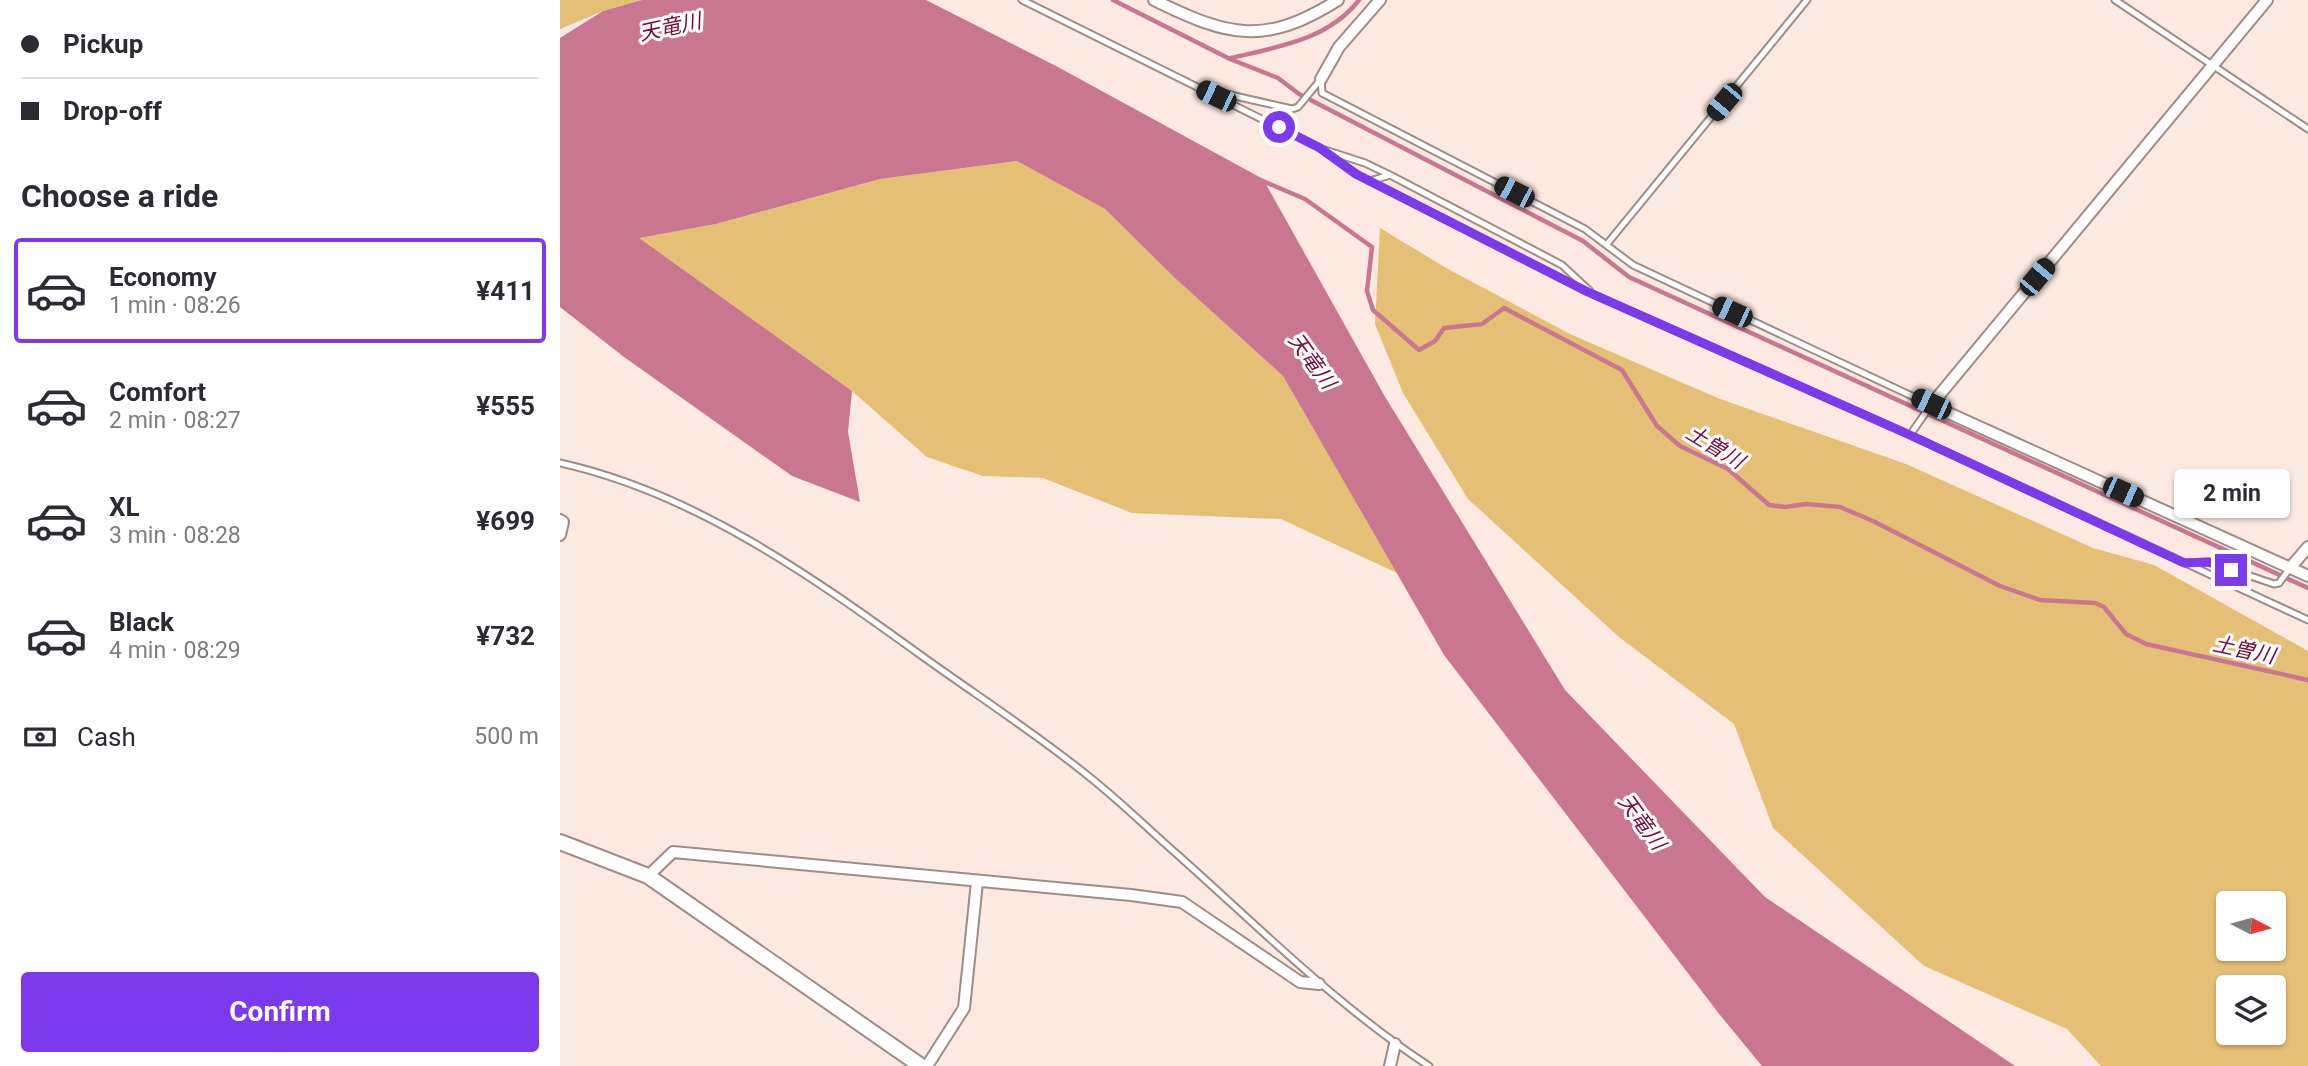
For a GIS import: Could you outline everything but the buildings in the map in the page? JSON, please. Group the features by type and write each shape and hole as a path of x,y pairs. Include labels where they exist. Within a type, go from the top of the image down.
{"street":[{"path":"1154,0 1212,26 1265,32 1290,26 1338,0"},
{"path":"1321,79 1339,47 1380,0"},
{"path":"2267,0 1930,406 2289,570 2308,576"},
{"path":"560,520 560,535"},
{"path":"2289,570 2308,547"},
{"path":"560,842 648,876 921,1066"},
{"path":"648,876 673,852 1182,902 1300,982 1319,984"},
{"path":"928,1066 964,1008 977,882"},
{"path":"1390,1066 1395,1044"}],"lane":[{"path":"1022,0 1320,148 1365,163 1390,175 1562,265 1595,295"},
{"path":"1607,244 1807,0"},
{"path":"2115,0 2308,130"},
{"path":"1216,96 1226,94 1292,109 1299,105 1321,79"},
{"path":"1321,79 1322,93 1586,229 1633,265 1930,406 1910,435"},
{"path":"1320,148 1356,174 1595,295 1910,435 2308,620"},
{"path":"1370,181 1390,175"},
{"path":"560,463 596,471 669,499 749,541 826,588 1087,775 1240,910 1319,984 1395,1044 1429,1066"},
{"path":"2184,563 2209,562 2274,584 2279,583 2289,570"}],"shaded area":[{"path":"560,0 642,0 603,11 560,29"},
{"path":"1017,161 1105,209 1176,279 1283,376 1397,573 1281,519 1132,513 1043,478 983,476 927,457 852,391 638,238 716,224 880,179"},
{"path":"1380,228 1448,269 1572,335 1720,399 1906,464 2093,548 2154,565 2308,651 2308,1066 2101,1066 2067,1029 1924,966 1773,828 1734,724 1619,637 1468,499 1403,393 1375,324"}],"water":[{"name":"天竜川","path":"642,0 926,0 1056,66 1263,179 1384,395 1565,690 1765,897 2015,1066 1762,1066 1444,655 1283,376 1176,279 1105,209 1017,161 880,179 716,224 639,238 852,391 848,432 860,502 792,476 624,357 560,307 560,38 603,11"}],"waterway":[{"path":"1113,0 1230,59 1278,78 1299,94 1583,241 1629,277 2308,588"},
{"path":"1231,58 1284,45 1317,33 1346,14 1359,0"},
{"name":"土曽川","path":"1258,179 1305,199 1372,247 1367,291 1373,310 1419,350 1435,341 1444,328 1482,324 1504,308 1622,370 1657,426 1680,446 1728,469 1769,505 1840,507 2000,586 2040,600 2095,603 2104,607 2126,634 2146,644 2308,680"}],"route":[{"path":"1279,127 1320,148 1356,174 1588,292 1910,435 2184,563 2209,562 2231,570"}]}
